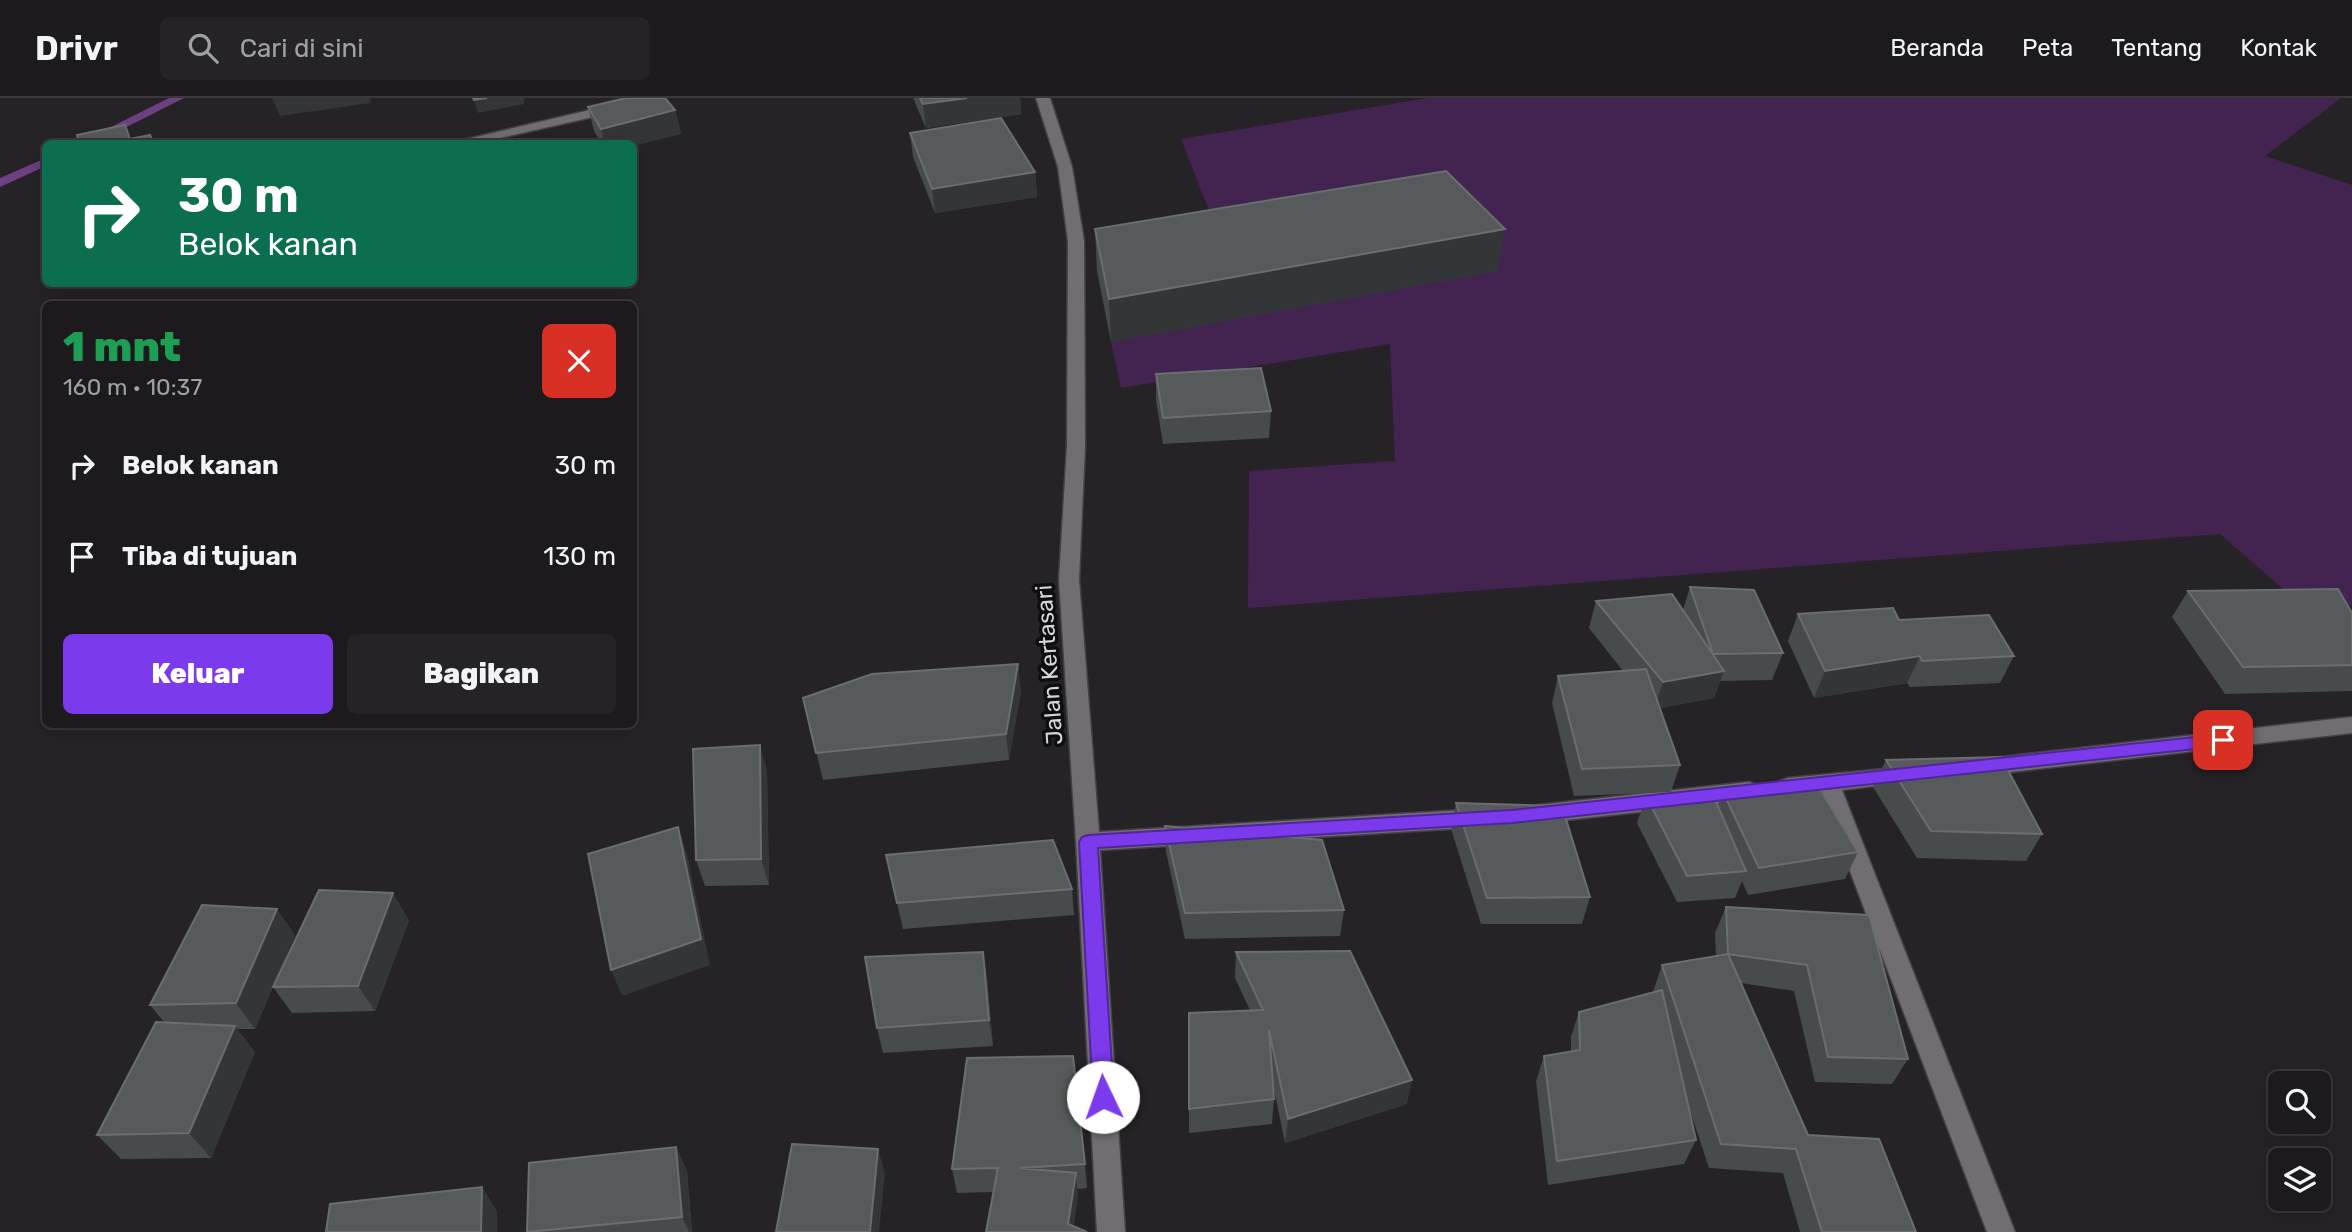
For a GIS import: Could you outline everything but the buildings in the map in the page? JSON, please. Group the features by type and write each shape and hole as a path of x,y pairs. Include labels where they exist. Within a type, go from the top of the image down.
{"street":[{"path":"471,140 659,98"},
{"name":"Jalan Kertasari","path":"1043,98 1065,167 1076,241 1076,446 1069,580 1088,842 1111,1232"},
{"path":"1951,771 2352,725"},
{"path":"1088,842 1506,817 1924,773"},
{"path":"1828,783 2001,1232"}],"shaded area":[{"path":"1428,98 2341,98 2265,156 2352,185 2352,605 2305,608 2220,534 1248,608 1249,471 1395,461 1390,344 1121,388 1111,342 1498,271 1224,249 1181,139"}],"waterway":[{"path":"91,140 178,98"},
{"path":"0,183 42,163"}],"route":[{"path":"1103,1097 1088,842 1512,816 2223,740"}]}
